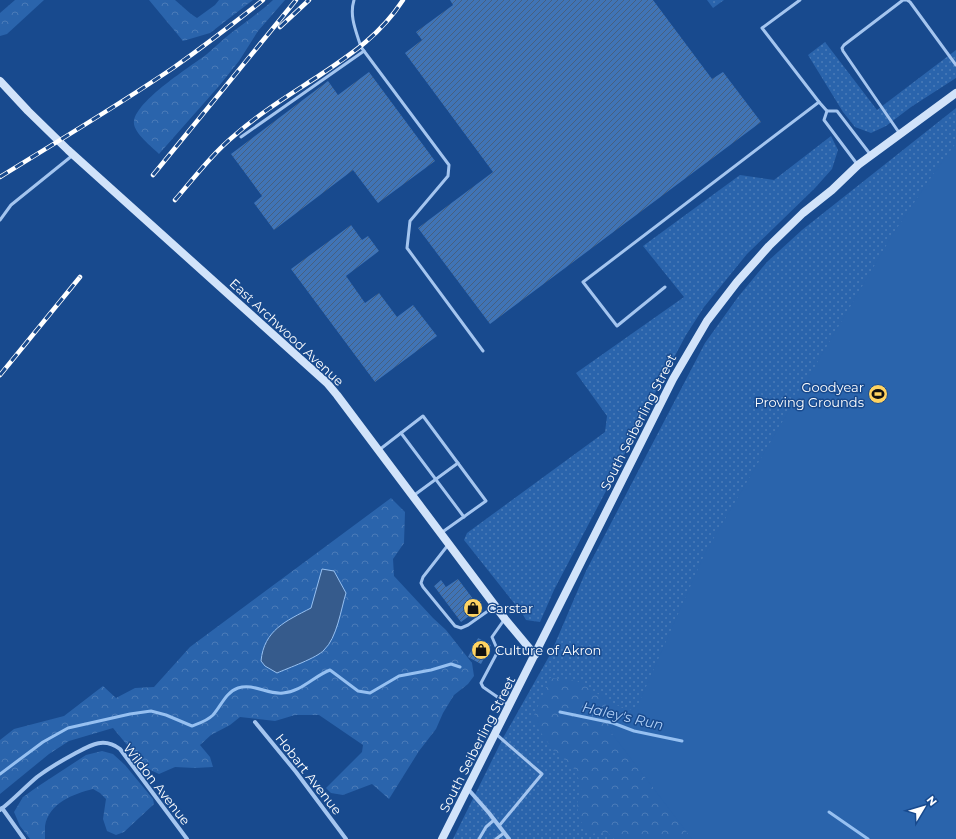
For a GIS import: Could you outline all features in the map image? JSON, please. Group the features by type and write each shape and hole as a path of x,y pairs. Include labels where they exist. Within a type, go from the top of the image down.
{"main road":[{"name":"East Archwood Avenue","path":"0,81 73,155 316,372 337,395 505,619 535,655"},
{"name":"South Seiberling Street","path":"442,839 673,379 707,321 737,282 769,246 803,213 832,190 858,165 956,93"}],"street":[{"name":"Hobart Avenue","path":"255,722 296,772 346,839"},
{"name":"Wildon Avenue","path":"1,809 38,776 58,763 92,744 109,744 116,746 125,754 187,839"},
{"path":"467,789 509,839"},
{"path":"1,809 24,839"}],"lane":[{"path":"354,0 352,8 354,26 361,47 449,165 448,176 410,221 407,248 483,350"},
{"path":"800,0 762,28 826,111"},
{"path":"900,134 843,51 842,48 844,45 903,0 907,0 956,65"},
{"path":"241,137 364,51"},
{"path":"665,287 617,326 583,282 819,102"},
{"path":"826,111 837,111 871,156"},
{"path":"826,111 824,120 858,165"},
{"path":"0,220 11,205 73,155"},
{"path":"379,450 423,416 486,501 441,533"},
{"path":"401,432 464,517"},
{"path":"413,496 458,463"},
{"path":"449,543 423,577 421,583 423,587 456,626 461,628 496,606"},
{"path":"505,619 492,638 498,651 481,682 484,687 498,698 509,704"},
{"path":"495,733 542,774 499,826"},
{"path":"479,839 486,827 494,820"},
{"path":"496,839 504,833"}],"green space":[{"path":"15,0 44,0 7,34 0,36 0,13"},
{"path":"149,0 175,0 197,18 215,5 219,0 253,0 210,33 183,41"},
{"path":"273,0 285,0 258,31 239,61 219,86 159,154 136,130 134,121 137,113 144,104 165,84 207,54"},
{"path":"707,0 724,0 713,8"},
{"path":"825,42 877,110 956,50 956,78 911,107 886,126 871,133 855,127 843,112 808,55"},
{"name":"Goodyear Proving Grounds","path":"956,108 956,839 453,839 503,738 551,653 586,571 705,343 738,297 767,262 802,230"},
{"path":"831,136 838,150 832,169 815,188 747,254 704,307 686,335 654,395 554,590 540,622 526,620 464,540 467,533 605,432 607,416 576,373 684,297 643,246 740,175 774,180"},
{"name":"Goodyear Proving Grounds","path":"956,143 956,839 692,839 610,731 638,705 705,553 893,234"},
{"path":"391,498 405,512 404,543 393,559 394,576 446,630 472,663 474,676 468,684 454,695 443,713 436,729 419,751 389,799 372,784 343,795 331,793 326,788 362,752 363,745 319,715 295,715 275,721 240,717 230,725 211,735 200,745 210,757 213,767 175,767 159,774 146,768 113,728 69,741 49,754 0,794 0,740 14,729 64,716 103,686 116,698 135,688 154,687 190,647"},
{"path":"550,678 577,681 616,705 639,712 707,839 614,839 607,832 590,834 579,819 577,804 582,786 573,767 553,750 532,720"},
{"path":"102,751 113,754 125,765 153,799 154,804 124,832 116,835 107,831 103,819 106,799 93,789 85,791 63,801 51,811 45,826 45,839 30,839 20,826 14,812 23,797 86,755"}],"shaded area":[{"path":"322,569 334,571 346,593 338,623 332,638 324,650 320,653 277,673 265,666 261,661 263,650 267,641 278,628 293,617 311,608"}],"building":[{"path":"450,0 653,0 712,79 723,72 761,122 490,324 418,228 493,172 405,53 422,40 416,32 453,5"},
{"path":"369,72 435,161 378,203 353,170 274,230 254,203 262,196 231,154 328,81 338,95"},
{"path":"351,225 362,240 368,236 379,251 346,276 365,303 379,293 397,317 413,305 437,336 375,382 291,269"},
{"path":"458,579 480,608 461,622 434,586 441,580 446,587"},
{"path":"478,638 491,645 481,664 468,657"}],"waterway":[{"name":"Haley's Run","path":"0,774 43,742 68,728 130,714 151,711 166,715 192,726 211,717 227,696 238,688 250,687 277,693 290,692 302,687 330,670 358,691 370,693 399,676 431,670 451,664 460,667"},
{"name":"Haley's Run","path":"560,712 613,723 634,731 682,741"},
{"name":"Haley's Run","path":"829,812 868,839"}],"railway":[{"path":"0,177 109,110 173,68 263,0"},
{"path":"153,175 296,0"},
{"path":"280,27 309,0"},
{"path":"175,200 227,142 287,96 355,51 376,33 403,0"},
{"path":"0,375 80,277"}],"place":[{"name":"Goodyear Proving Grounds","path":"878,394"},
{"name":"Carstar","path":"473,608"},
{"name":"Culture of Akron","path":"481,650"}]}
